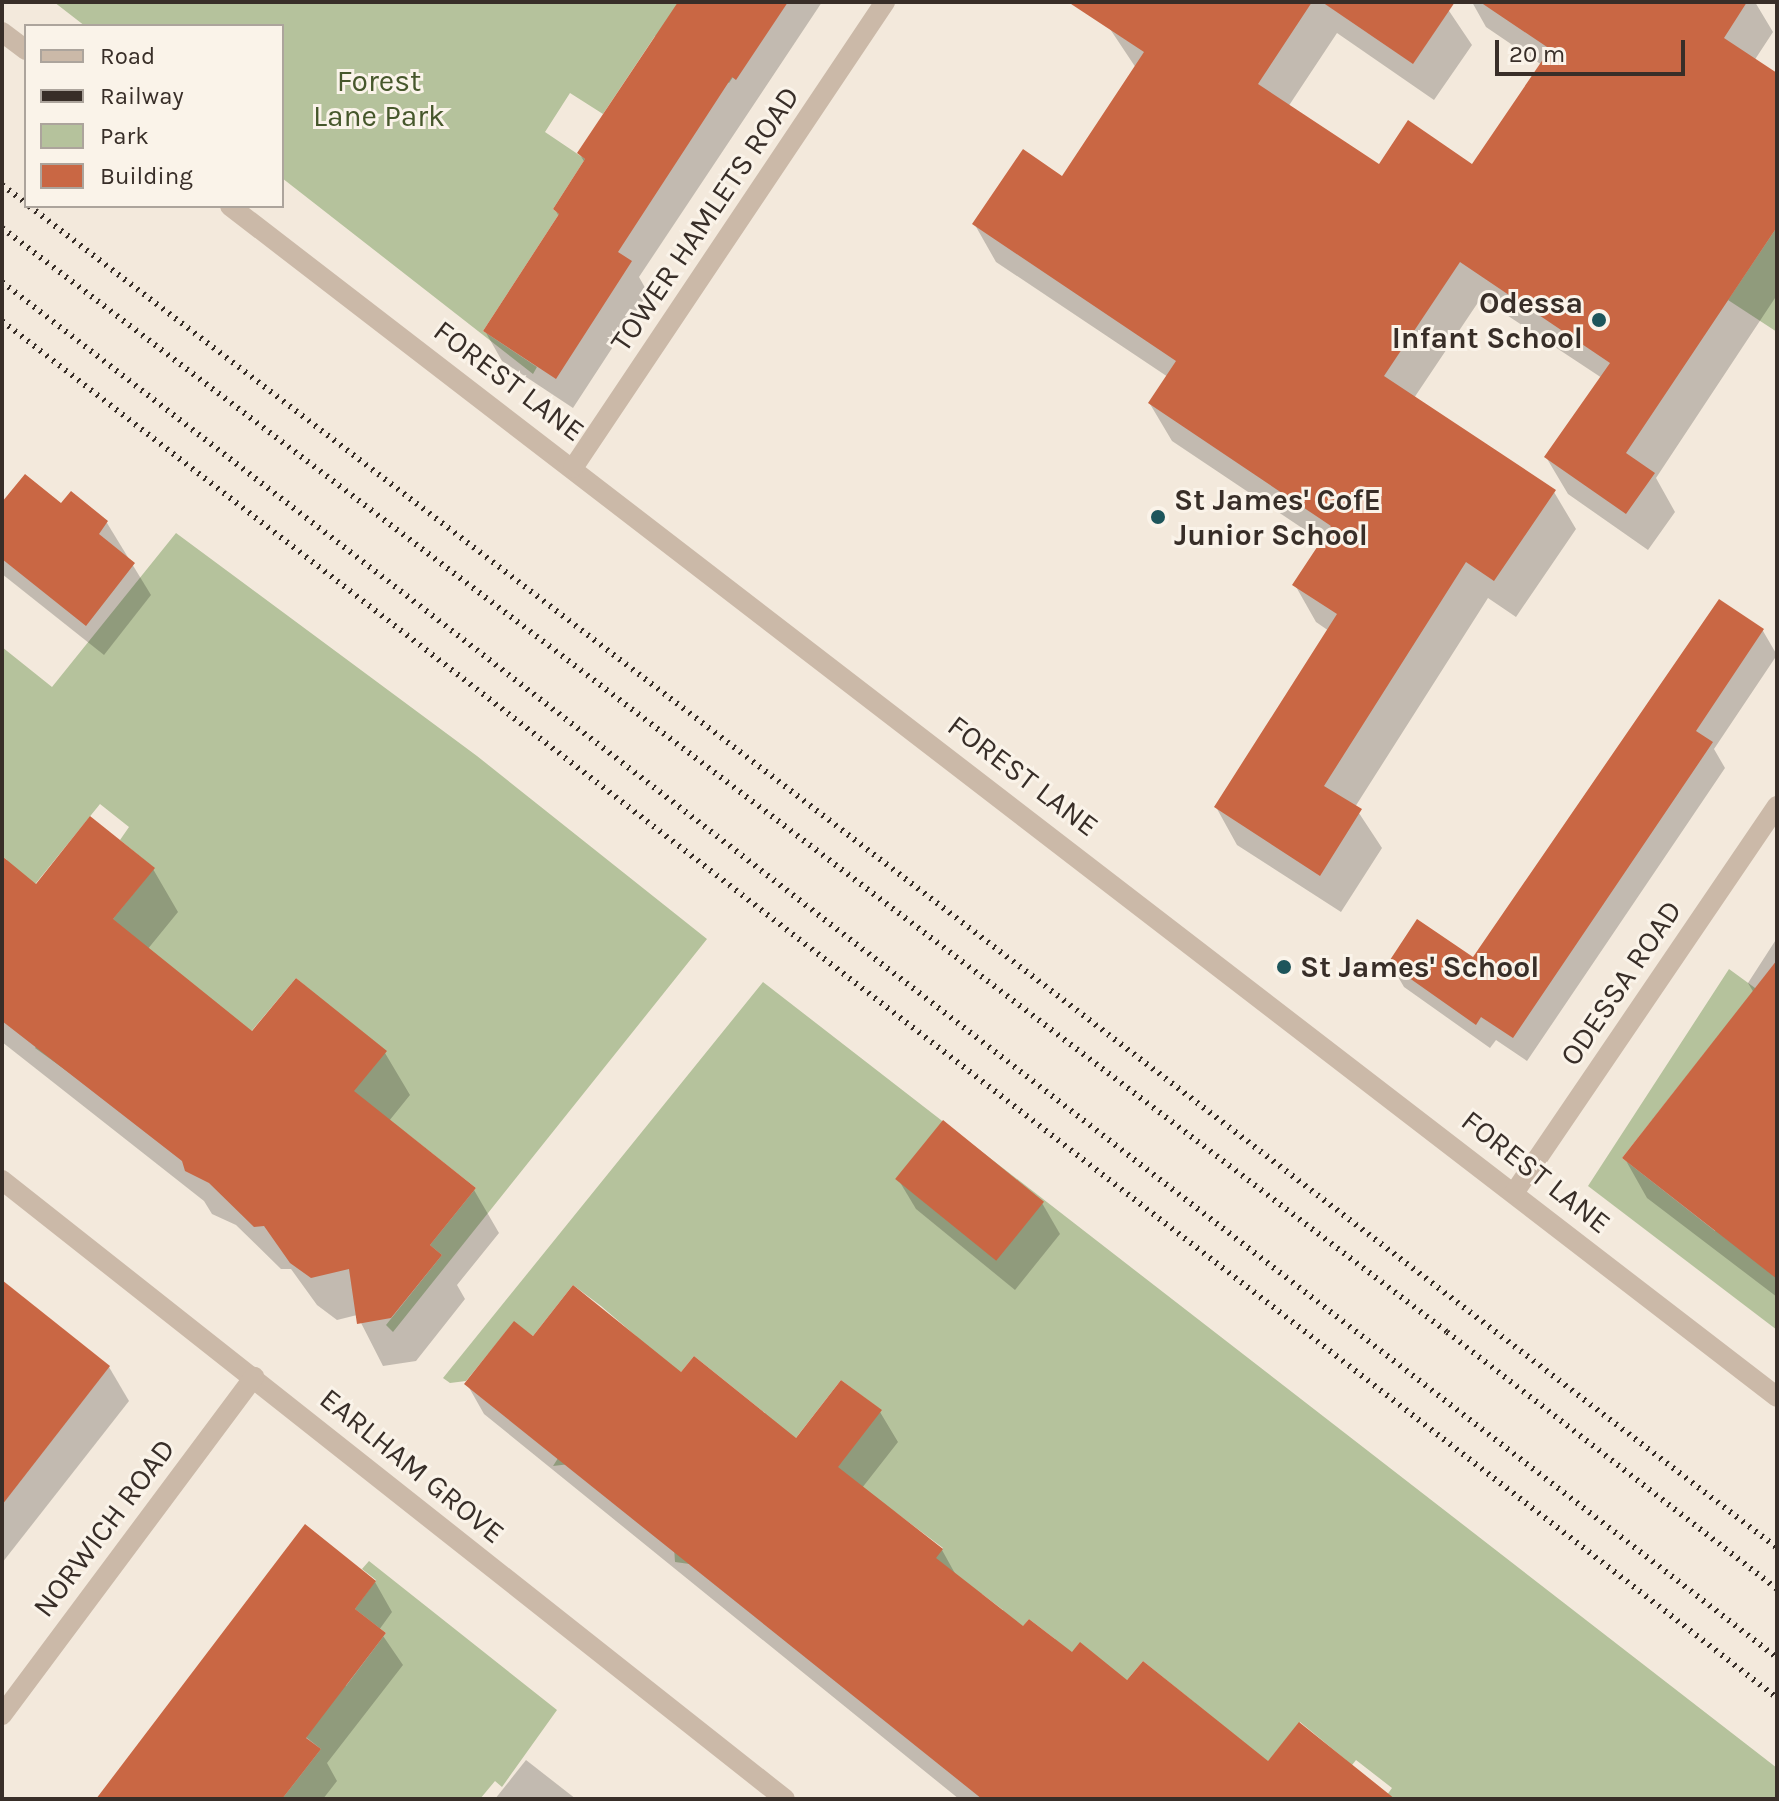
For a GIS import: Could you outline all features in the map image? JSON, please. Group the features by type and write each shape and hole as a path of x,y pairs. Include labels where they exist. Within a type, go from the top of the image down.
{"street":[{"name":"TOWER HAMLETS ROAD","path":"573,468 885,2"},
{"path":"2,32 24,48"},
{"name":"FOREST LANE","path":"233,208 1777,1397"},
{"name":"ODESSA ROAD","path":"1514,1193 1777,806"},
{"name":"EARLHAM GROVE","path":"2,1180 785,1799"},
{"name":"NORWICH ROAD","path":"2,1715 254,1377"}],"green space":[{"name":"Forest Lane Park","path":"54,2 685,2 733,77 729,83 655,36 603,114 570,93 545,132 585,159 553,209 559,214 483,331 537,367 533,374 284,180 284,24 82,24"},
{"path":"1777,227 1777,332 1728,300"},
{"path":"176,533 477,756 707,939 393,1332 386,1325 442,1255 430,1245 476,1188 405,1132 359,1187 331,1008 296,978 161,1139 35,1048 91,979 75,966 154,868 120,840 129,827 100,804 11,914 7,860 2,856 2,647 52,687"},
{"path":"1729,969 1777,1004 1719,1035 1622,1158 1715,1231 1733,1209 1777,1279 1777,1330 1588,1186"},
{"path":"763,982 1777,1768 1777,1799 1384,1799 1392,1788 1356,1760 1325,1799 1315,1799 1346,1760 1300,1722 1248,1786 1119,1799 1195,1703 1143,1661 1127,1680 969,1781 1055,1639 1029,1619 981,1679 961,1663 1003,1610 982,1594 960,1622 840,1678 943,1548 895,1512 782,1538 881,1410 841,1380 697,1565 675,1562 674,1547 711,1481 765,1413 694,1356 639,1424 570,1464 553,1466 636,1336 601,1306 573,1285 533,1336 514,1322 466,1381 450,1383 443,1378"},
{"path":"369,1561 557,1710 502,1787 495,1781 480,1799 282,1799 321,1749 274,1712 314,1660 346,1686 386,1633 355,1609 376,1580 362,1569"}],"building":[{"path":"678,2 788,2 736,80 732,77 618,252 632,261 556,379 483,331 559,214 553,209 585,159 577,153"},
{"path":"1068,2 1312,2 1258,84 1379,164 1408,120 1472,164 1550,49 1480,2 1747,2 1724,38 1777,73 1777,227 1626,453 1655,473 1626,514 1544,457 1610,363 1460,262 1384,376 1556,490 1494,581 1466,562 1324,786 1362,809 1320,876 1214,807 1337,614 1292,585 1331,526 1148,403 1176,361 972,224 1023,149 1062,176 1144,52"},
{"path":"1322,2 1455,2 1413,64"},
{"path":"25,474 61,503 71,491 108,521 99,534 135,563 86,626 2,559 2,502"},
{"path":"1719,599 1764,629 1696,731 1713,742 1513,1038 1481,1017 1476,1025 1388,963 1417,919 1473,957"},
{"path":"90,816 155,868 113,919 252,1031 296,978 387,1051 354,1091 476,1188 430,1245 442,1255 391,1318 357,1324 349,1269 311,1278 290,1263 264,1226 254,1227 209,1183 185,1171 182,1161 2,1021 2,856 36,884"},
{"path":"1777,960 1777,1279 1622,1158"},
{"path":"943,1120 1044,1202 996,1261 895,1179"},
{"path":"2,1280 110,1366 2,1505"},
{"path":"573,1285 681,1372 694,1356 796,1438 841,1380 882,1410 838,1467 943,1549 936,1558 1023,1626 1029,1619 1072,1652 1080,1642 1127,1680 1143,1661 1268,1761 1299,1722 1395,1799 982,1799 464,1384 514,1321 533,1336"},
{"path":"305,1524 376,1581 355,1609 386,1633 306,1738 321,1749 282,1799 96,1799"}],"railway":[{"path":"2,185 24,202"},
{"path":"32,208 1777,1548"},
{"path":"2,228 1447,1332 1777,1589"},
{"path":"2,282 1777,1658"},
{"path":"2,321 1777,1698"}],"place":[{"name":"Odessa Infant School","path":"1599,320"},
{"name":"St James' CofE Junior School","path":"1158,517"},
{"name":"St James' School","path":"1284,967"}]}
